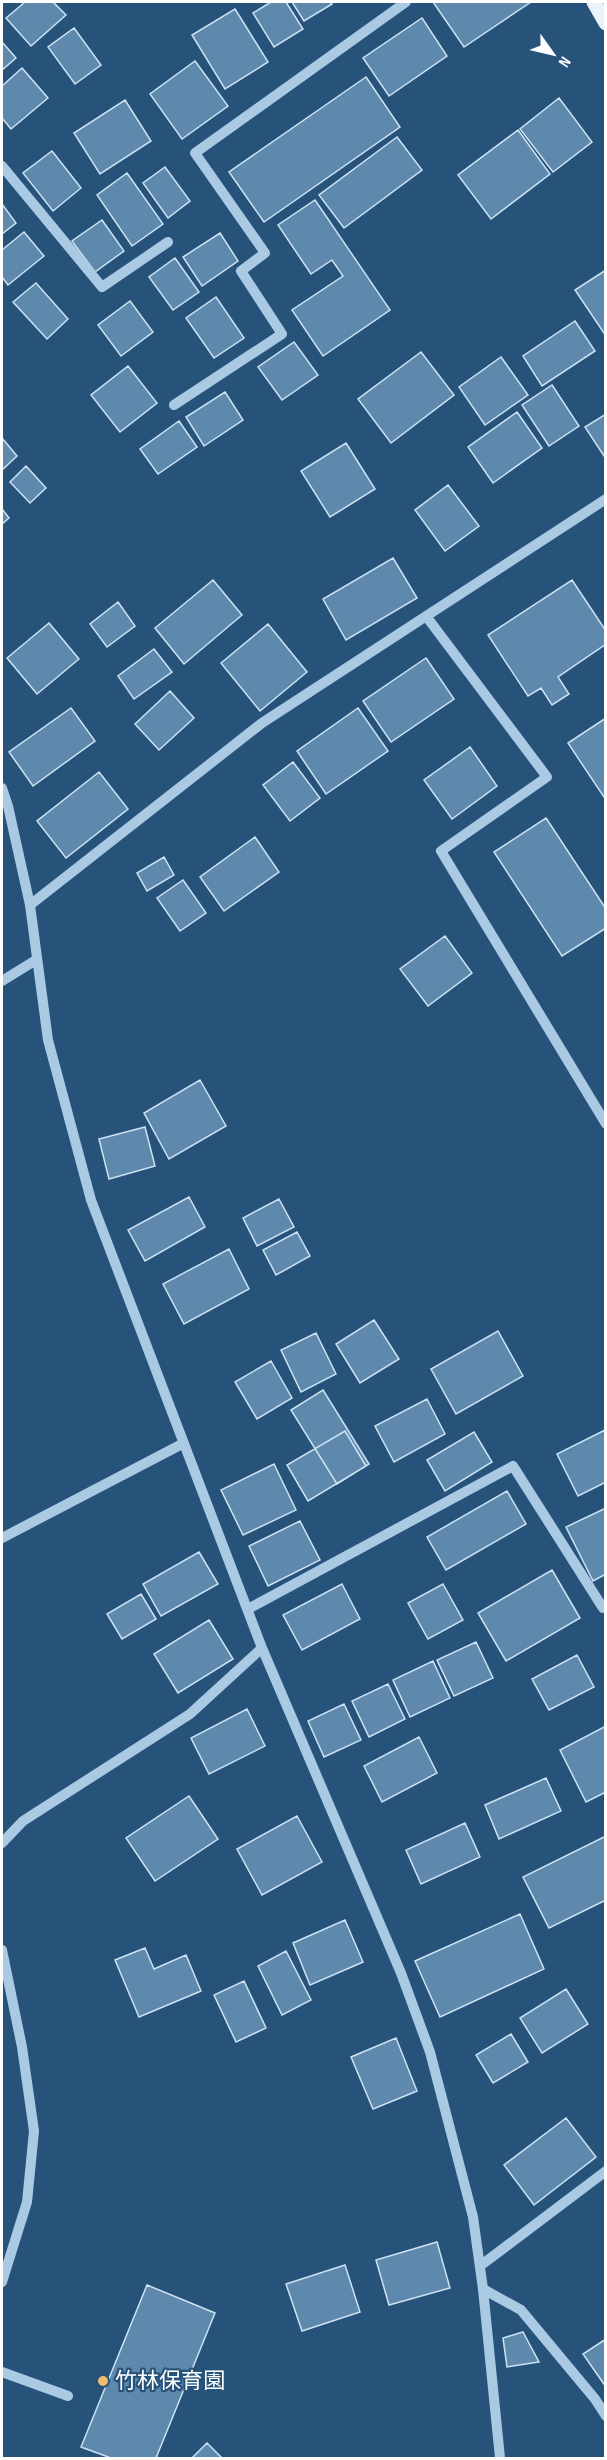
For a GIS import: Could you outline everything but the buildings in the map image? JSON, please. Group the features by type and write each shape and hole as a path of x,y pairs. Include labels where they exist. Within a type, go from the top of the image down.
{"main road":[{"path":"594,2 606,23"}],"street":[{"path":"174,405 282,334 241,271 265,253 195,153 406,2"},
{"path":"2,166 102,287 168,242"},
{"path":"30,905 262,723 606,499"},
{"path":"426,616 547,777 441,851 606,1124"},
{"path":"2,788 30,905 48,1040 91,1200 262,1648 401,1973 430,2052 473,2217 483,2289 500,2458"},
{"path":"2,981 36,960"},
{"path":"2,1538 184,1443"},
{"path":"248,1609 513,1466 603,1608 606,1607"},
{"path":"2,1843 23,1821 190,1714 262,1648"},
{"path":"2,1950 22,2047 34,2131 27,2202 2,2282"},
{"path":"480,2266 606,2171"},
{"path":"483,2289 520,2310 606,2415"},
{"path":"2,2372 68,2397"}],"place":[{"name":"竹林保育園","path":"103,2381"}]}
